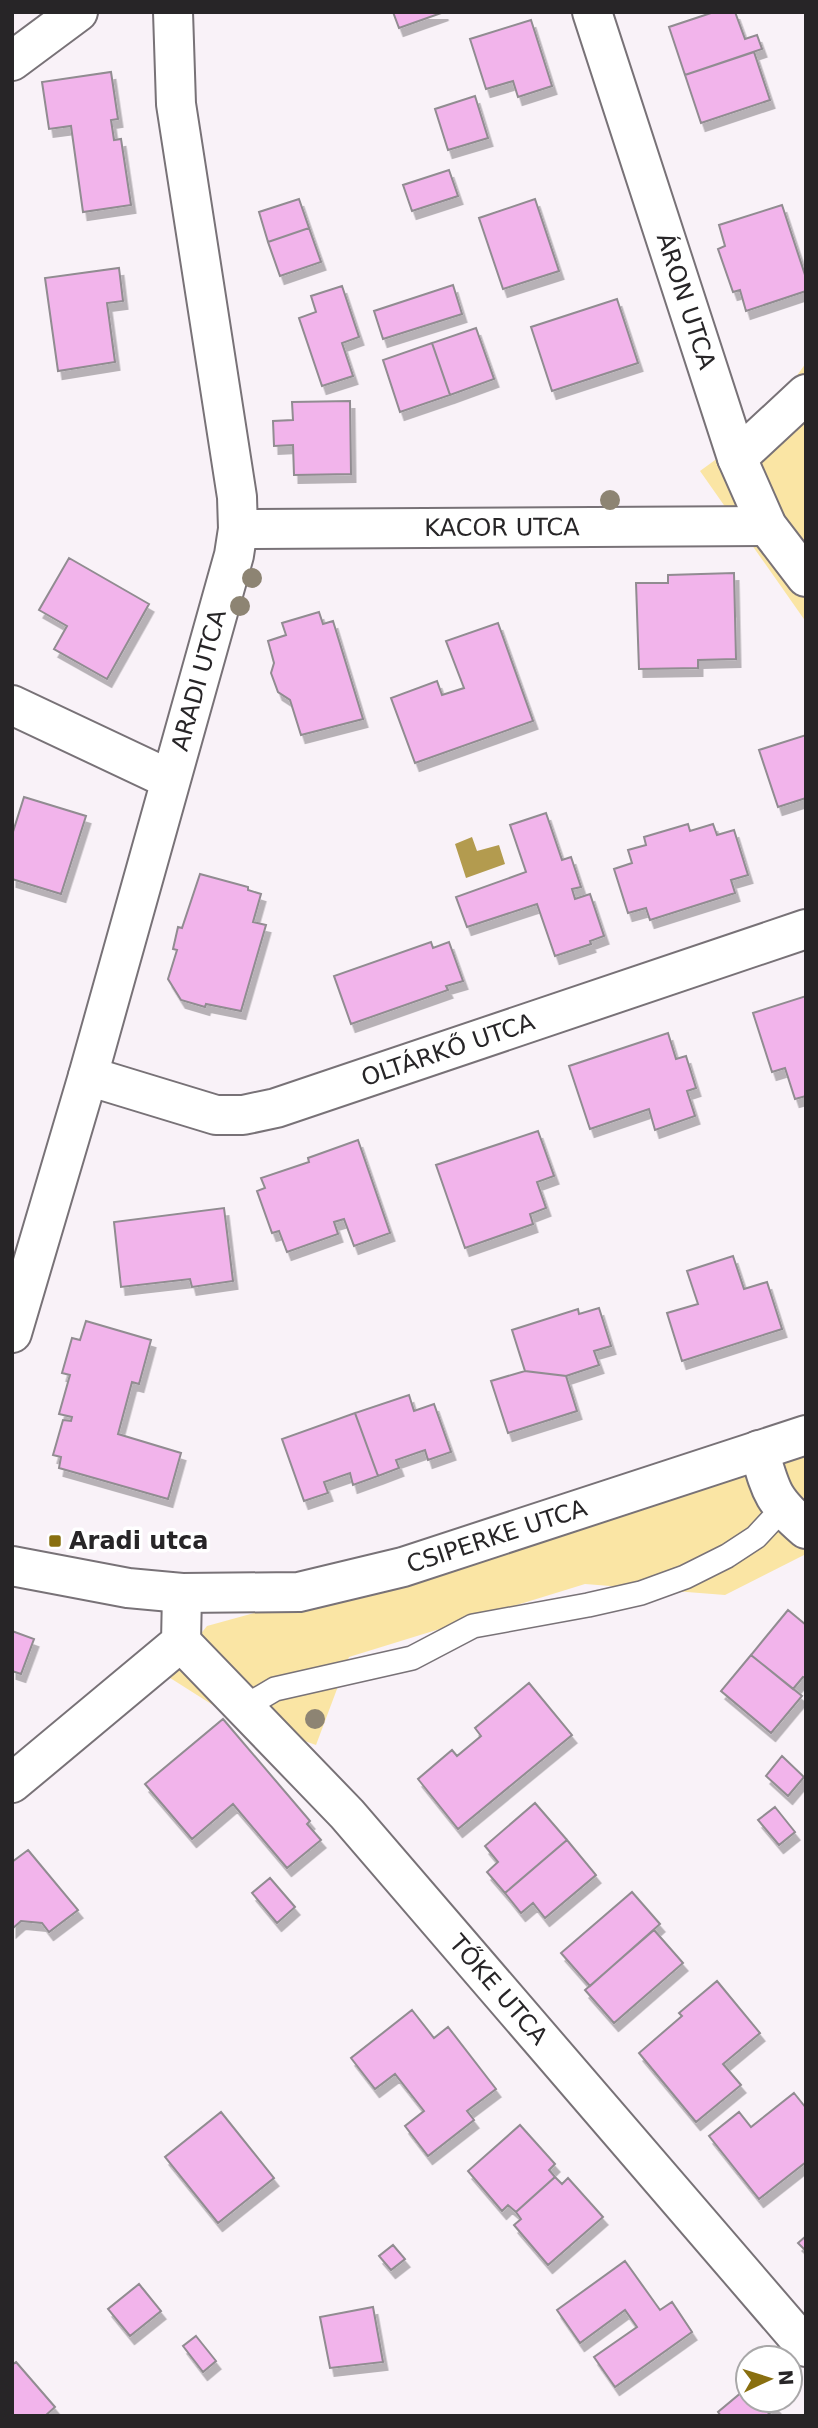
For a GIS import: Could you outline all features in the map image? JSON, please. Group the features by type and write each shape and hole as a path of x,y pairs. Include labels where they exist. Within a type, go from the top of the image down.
{"street":[{"path":"12,61 78,12"},
{"name":"ARADI UTCA","path":"12,1334 88,1076 169,779 234,555 238,529 237,497 176,104 173,12"},
{"name":"ÁRON UTCA","path":"592,12 737,458 768,526 806,578"},
{"path":"737,458 806,394"},
{"name":"KACOR UTCA","path":"238,529 768,526"},
{"path":"12,705 169,779"},
{"name":"OLTÁRKŐ UTCA","path":"88,1076 216,1115 243,1115 276,1108 806,929"},
{"name":"CSIPERKE UTCA","path":"12,1566 128,1588 182,1593 299,1592 347,1582 485,1542 806,1435"},
{"path":"759,1450 774,1497 794,1519"},
{"path":"12,1783 181,1642 182,1593"},
{"name":"TŐKE UTCA","path":"181,1642 347,1814 806,2347"}],"lane":[{"path":"248,1710 258,1699 275,1689 412,1658 473,1626 641,1593 685,1577 794,1519"}],"shaded area":[{"path":"806,363 806,622 700,471 759,428"},
{"path":"472,837 477,851 499,845 505,864 466,878 455,844"},
{"path":"806,1443 806,1554 725,1595 585,1584 349,1657 316,1745 227,1714 167,1676 207,1626 403,1572"}],"building":[{"path":"393,12 444,12 399,28"},
{"path":"714,12 735,12 745,39 757,35 762,49 685,75 669,27"},
{"path":"531,20 552,86 518,97 513,81 486,89 470,39"},
{"path":"754,52 770,100 701,123 685,75"},
{"path":"111,72 118,119 111,120 114,140 121,139 131,205 83,212 71,126 49,129 42,82"},
{"path":"475,96 488,138 448,150 435,109"},
{"path":"449,170 458,196 412,211 403,185"},
{"path":"299,199 309,228 268,242 259,212"},
{"path":"535,199 559,271 503,289 479,218"},
{"path":"782,205 806,278 806,291 746,311 740,290 733,292 718,249 725,246 719,225"},
{"path":"309,228 321,262 280,276 268,242"},
{"path":"119,268 123,301 107,303 115,362 58,371 45,278"},
{"path":"453,285 462,314 383,339 374,311"},
{"path":"342,286 359,337 342,343 353,376 322,386 299,318 316,312 311,296"},
{"path":"617,299 638,363 552,391 531,327"},
{"path":"476,328 494,379 450,395 432,343"},
{"path":"432,343 450,395 400,412 383,360"},
{"path":"350,401 351,474 294,475 293,445 274,446 273,421 293,420 292,402"},
{"path":"69,558 149,604 107,679 54,649 67,626 39,610"},
{"path":"734,573 736,659 698,660 698,668 639,669 636,583 668,583 668,575"},
{"path":"319,612 323,624 333,621 363,719 301,735 290,700 278,692 271,673 274,663 268,641 286,635 282,623"},
{"path":"498,623 533,721 415,763 391,698 437,681 442,695 464,688 446,641"},
{"path":"806,735 806,798 778,807 759,750"},
{"path":"24,797 86,816 61,894 12,879 12,835"},
{"path":"546,813 562,860 571,857 581,887 572,889 575,899 590,894 604,936 590,941 591,944 555,956 537,904 467,927 456,897 526,872 510,825"},
{"path":"688,824 690,831 713,824 717,835 734,830 748,875 731,880 735,893 650,920 646,908 628,913 614,869 632,863 628,850 646,845 644,837"},
{"path":"200,874 248,887 248,890 261,894 253,922 266,925 241,1011 206,1004 205,1007 181,1000 168,979 177,950 173,949 178,927 182,928"},
{"path":"431,942 433,948 449,942 463,981 446,986 448,990 351,1024 334,976"},
{"path":"806,996 806,1096 795,1099 785,1068 772,1072 753,1013"},
{"path":"668,1033 676,1059 686,1056 696,1088 687,1091 695,1116 655,1130 649,1109 590,1129 569,1066"},
{"path":"538,1131 554,1176 537,1182 546,1208 530,1214 533,1224 465,1248 436,1165"},
{"path":"358,1140 390,1233 354,1246 344,1219 334,1222 338,1234 287,1252 279,1231 272,1233 257,1191 265,1188 261,1178 309,1162 308,1158"},
{"path":"224,1208 233,1281 192,1287 190,1279 121,1287 114,1222"},
{"path":"733,1256 744,1289 767,1282 782,1329 682,1361 667,1313 698,1304 687,1271"},
{"path":"599,1308 611,1346 594,1351 599,1365 566,1376 525,1371 512,1330 578,1309 579,1314"},
{"path":"86,1321 151,1340 139,1384 132,1382 118,1434 181,1453 168,1499 59,1468 61,1457 53,1455 63,1420 71,1421 72,1417 59,1414 70,1375 62,1373 72,1338 80,1340"},
{"path":"525,1371 566,1376 577,1411 508,1433 491,1381"},
{"path":"409,1395 414,1411 434,1404 451,1452 428,1460 425,1450 396,1460 399,1468 378,1476 355,1413"},
{"path":"355,1413 378,1476 353,1485 350,1473 324,1482 328,1493 304,1501 282,1439"},
{"path":"788,1610 806,1625 806,1678 803,1677 793,1689 751,1655"},
{"path":"12,1631 34,1639 21,1674 12,1671"},
{"path":"751,1655 802,1696 771,1733 721,1691"},
{"path":"529,1683 572,1735 458,1829 418,1779 452,1750 457,1756 481,1736 475,1728"},
{"path":"223,1719 310,1821 307,1824 321,1840 287,1868 233,1804 192,1839 145,1784"},
{"path":"782,1756 804,1777 788,1796 766,1776"},
{"path":"535,1803 567,1840 505,1893 487,1872 498,1862 485,1846"},
{"path":"775,1807 795,1832 779,1845 758,1820"},
{"path":"567,1840 596,1875 545,1918 533,1903 521,1913 505,1893"},
{"path":"28,1850 78,1910 49,1932 42,1923 21,1921 12,1929 12,1862"},
{"path":"270,1878 295,1907 277,1923 252,1893"},
{"path":"632,1892 660,1924 590,1986 561,1953"},
{"path":"654,1930 683,1963 614,2023 585,1990"},
{"path":"717,1981 760,2033 723,2064 741,2085 696,2122 639,2053 682,2016 679,2013"},
{"path":"412,2010 434,2038 448,2027 496,2089 467,2111 474,2120 428,2156 405,2126 424,2111 395,2074 375,2089 351,2058"},
{"path":"794,2093 806,2108 806,2162 759,2199 709,2136 739,2112 751,2127"},
{"path":"221,2112 274,2178 218,2223 165,2157"},
{"path":"520,2125 555,2164 549,2170 555,2177 516,2212 508,2205 502,2211 468,2171"},
{"path":"555,2177 562,2184 568,2178 603,2217 548,2265 514,2225 521,2219 516,2212"},
{"path":"806,2236 806,2251 798,2243"},
{"path":"393,2245 405,2259 391,2270 379,2256"},
{"path":"625,2261 660,2310 672,2302 692,2332 615,2387 594,2357 637,2327 625,2310 580,2343 557,2310"},
{"path":"139,2284 161,2311 130,2336 108,2309"},
{"path":"373,2307 383,2362 330,2368 320,2317"},
{"path":"196,2336 216,2361 203,2372 183,2346"},
{"path":"16,2362 55,2407 45,2416 12,2416 12,2365"},
{"path":"734,2399 734,2414 768,2414 721,2416 718,2412"}],"place":[{"name":"Aradi utca","path":"55,1541"}]}
